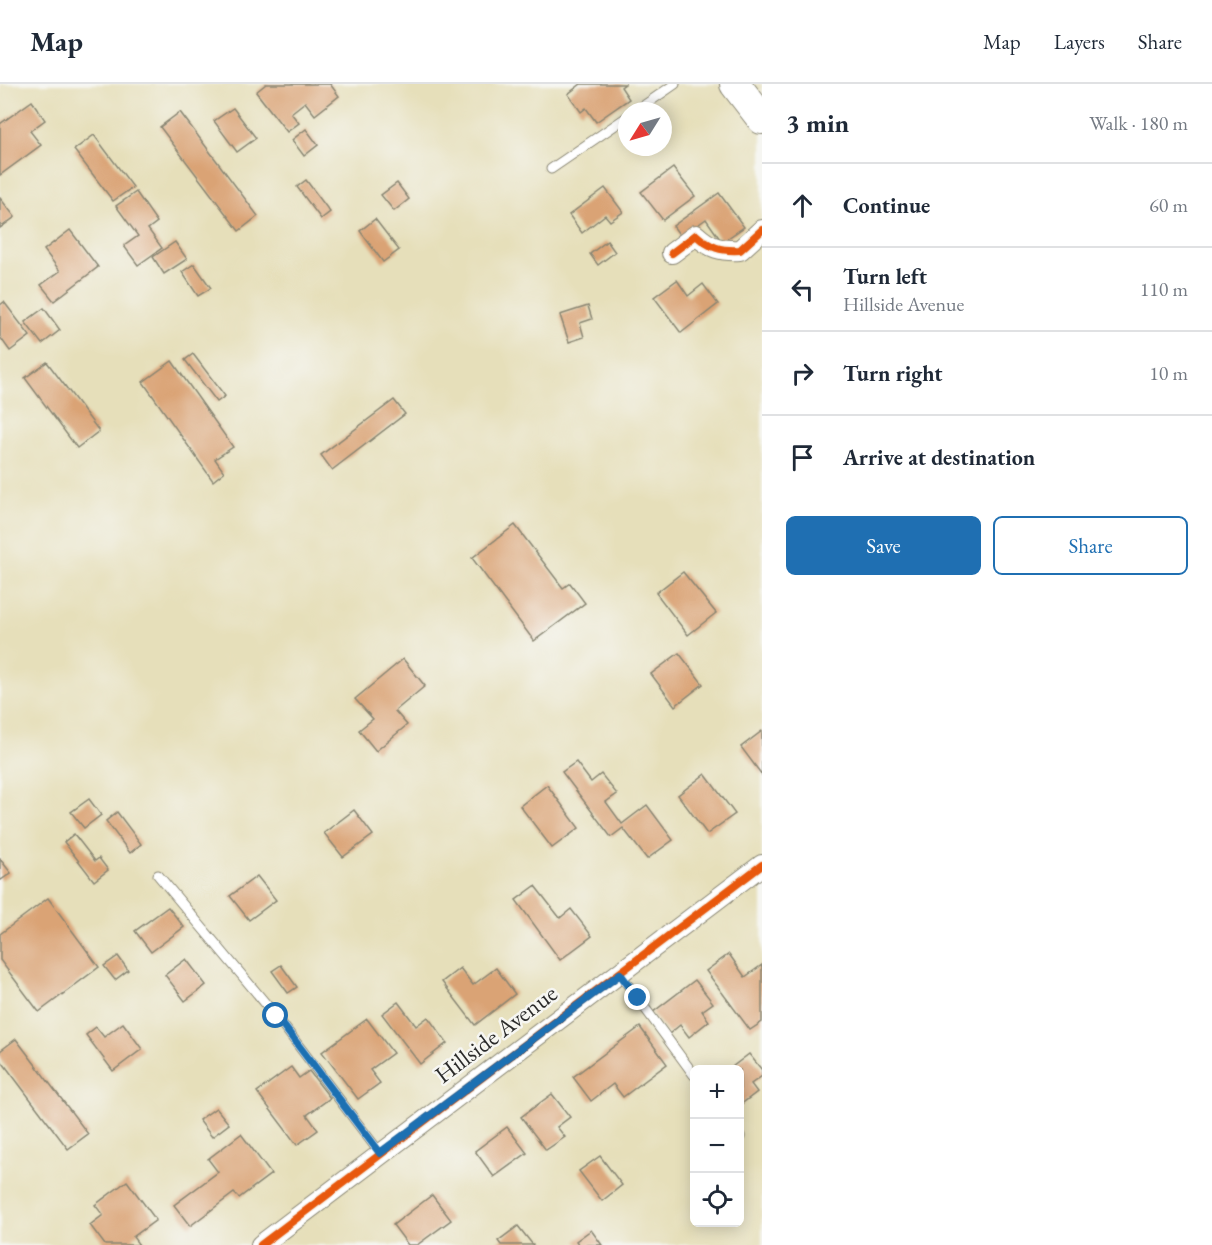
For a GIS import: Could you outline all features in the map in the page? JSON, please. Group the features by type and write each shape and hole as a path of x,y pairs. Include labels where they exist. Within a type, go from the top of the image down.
{"main road":[{"path":"735,84 762,120"}],"street":[{"path":"672,253 696,235 707,245 723,251 740,250 762,230"},
{"name":"Hillside Avenue","path":"261,1245 762,865"}],"lane":[{"path":"649,102 675,84"},
{"path":"551,169 618,123"},
{"path":"158,875 276,1016 380,1153"},
{"path":"620,974 690,1070"}],"building":[{"path":"266,84 330,84 339,96 315,115 305,102 291,113 299,123 287,132 256,92"},
{"path":"581,84 625,84 621,87 629,99 618,102 618,107 596,122 586,108 581,112 568,94"},
{"path":"32,101 45,120 30,131 41,145 0,175 0,124"},
{"path":"233,108 256,138 237,152 214,121"},
{"path":"180,112 258,216 239,231 160,127"},
{"path":"306,129 318,145 304,156 292,140"},
{"path":"94,135 133,187 113,201 74,150"},
{"path":"673,168 695,196 663,220 641,192"},
{"path":"306,180 330,212 321,219 297,187"},
{"path":"397,183 409,199 394,211 381,195"},
{"path":"605,188 623,212 610,221 605,215 582,233 569,215"},
{"path":"136,192 157,222 148,229 162,248 138,265 124,246 138,236 116,206"},
{"path":"719,193 744,227 722,242 706,219 681,237 673,226"},
{"path":"0,198 15,217 0,228"},
{"path":"375,219 399,250 383,262 360,231"},
{"path":"70,230 98,267 54,301 41,285 60,271 44,250"},
{"path":"607,241 615,252 598,265 590,254"},
{"path":"175,242 187,259 164,274 153,257"},
{"path":"194,264 211,288 198,296 182,272"},
{"path":"677,280 688,296 703,284 718,304 681,333 654,297"},
{"path":"4,302 30,336 10,351 0,337 0,305"},
{"path":"588,306 592,319 580,323 584,337 569,342 560,315"},
{"path":"44,308 60,330 42,344 25,322"},
{"path":"193,354 225,396 217,402 185,360"},
{"path":"172,361 233,447 215,459 224,472 213,481 143,382"},
{"path":"47,362 99,431 77,448 25,378"},
{"path":"394,400 405,414 332,470 321,455"},
{"path":"515,525 563,588 570,583 585,603 534,641 472,558"},
{"path":"683,572 716,613 688,635 656,593"},
{"path":"679,653 703,684 675,706 651,674"},
{"path":"403,659 425,686 395,711 407,725 376,751 359,730 373,719 355,699"},
{"path":"762,731 762,775 741,747"},
{"path":"576,762 591,782 601,774 617,794 606,802 622,824 647,805 673,840 647,859 623,828 611,837 562,772"},
{"path":"705,774 735,814 707,834 678,795"},
{"path":"547,785 579,828 552,848 520,806"},
{"path":"89,799 101,815 84,828 71,812"},
{"path":"354,810 373,835 343,857 324,833"},
{"path":"117,812 141,844 130,853 106,821"},
{"path":"74,834 95,861 99,858 108,870 94,881 64,842"},
{"path":"0,859 11,873 1,880 0,879"},
{"path":"257,876 276,900 249,920 230,896"},
{"path":"535,886 560,918 571,909 592,936 560,960 516,900"},
{"path":"48,898 99,967 39,1012 0,960 0,934"},
{"path":"168,907 184,927 151,952 135,931"},
{"path":"729,954 745,977 762,965 762,1022 750,1030 706,971"},
{"path":"118,956 128,970 115,980 104,966"},
{"path":"186,959 206,985 185,1001 165,975"},
{"path":"281,965 297,987 288,993 272,971"},
{"path":"460,968 473,985 496,968 515,994 475,1025 442,982"},
{"path":"695,980 713,1003 702,1011 709,1021 689,1037 680,1025 669,1034 652,1013"},
{"path":"398,1002 416,1026 428,1017 447,1043 420,1064 382,1014"},
{"path":"367,1019 393,1053 370,1070 380,1083 358,1099 322,1052"},
{"path":"123,1023 142,1049 113,1071 86,1035 96,1027 104,1037"},
{"path":"640,1027 667,1064 623,1097 613,1084 591,1101 573,1077"},
{"path":"16,1039 88,1134 68,1149 0,1059 0,1051"},
{"path":"749,1054 762,1070 762,1076 751,1084 757,1092 744,1102 744,1065 735,1065"},
{"path":"291,1067 299,1078 309,1071 330,1098 307,1115 318,1130 297,1145 257,1092"},
{"path":"552,1094 570,1117 557,1127 565,1137 546,1150 521,1117"},
{"path":"216,1108 229,1124 212,1137 199,1120"},
{"path":"507,1127 527,1153 494,1177 475,1151"},
{"path":"241,1134 271,1174 239,1198 234,1193 190,1226 174,1205 218,1172 208,1159"},
{"path":"600,1156 622,1185 602,1201 579,1171"},
{"path":"127,1181 156,1220 133,1237 139,1245 105,1245 90,1225 103,1215 95,1205"},
{"path":"432,1195 451,1220 417,1245 408,1245 393,1225"},
{"path":"518,1226 533,1245 501,1245 498,1241"},
{"path":"591,1230 602,1245 579,1245 576,1241"}],"cycle path":[{"path":"672,253 696,235 716,248 740,250 762,230"},
{"path":"261,1245 762,865"}],"route":[{"path":"276,1016 380,1153 620,974 638,998"}]}
